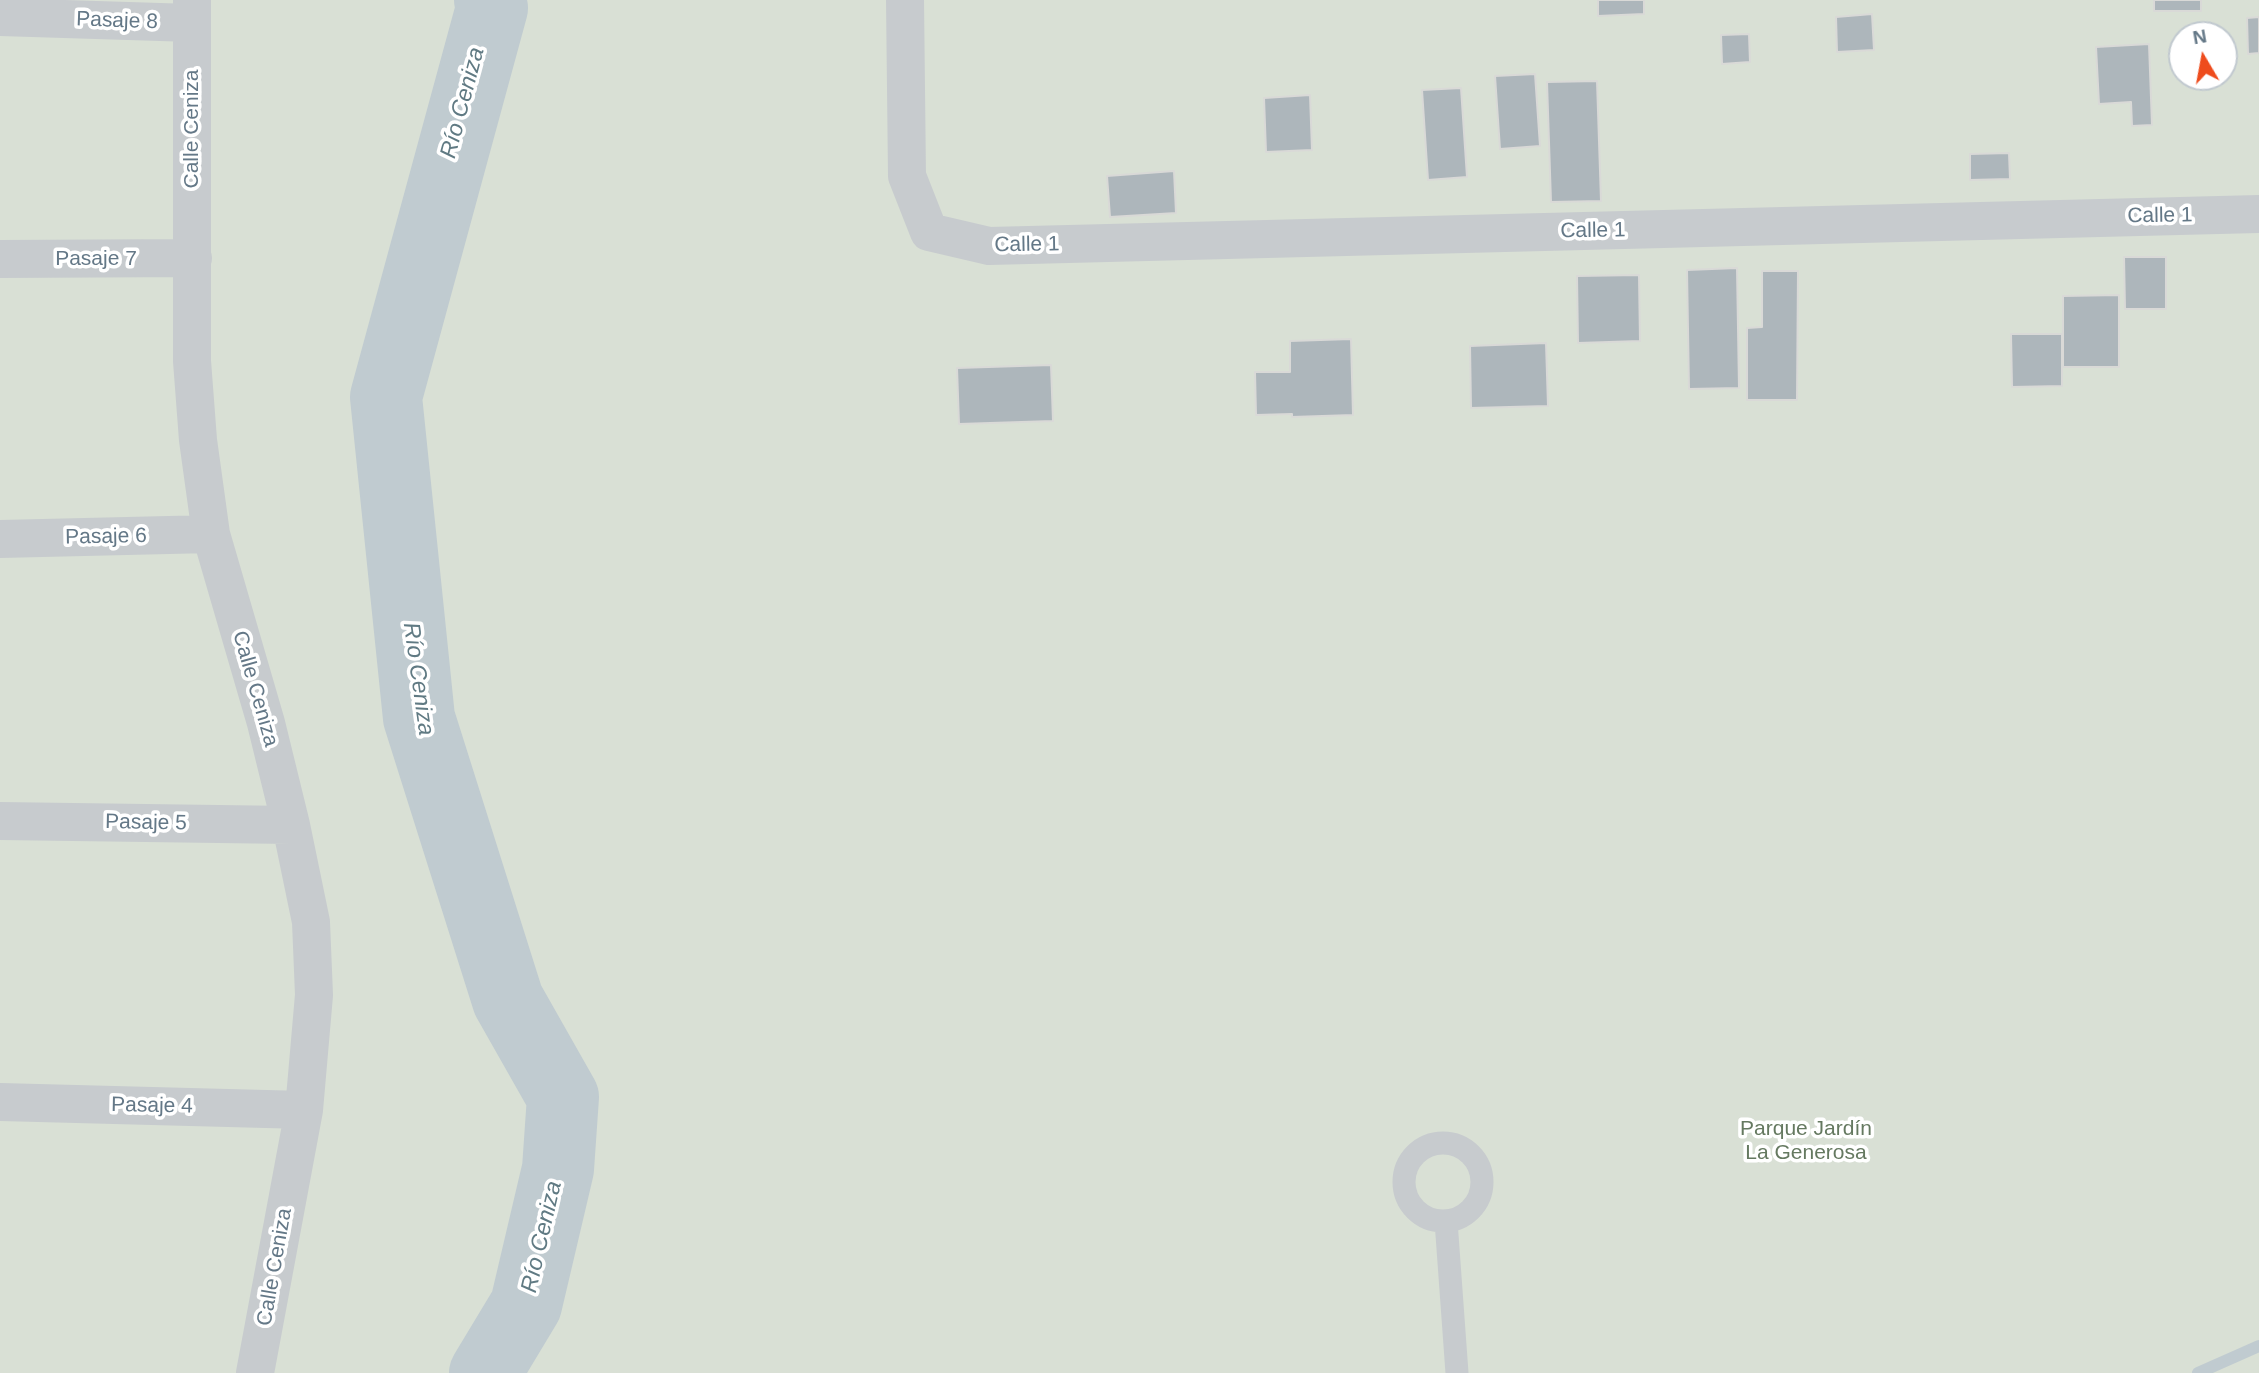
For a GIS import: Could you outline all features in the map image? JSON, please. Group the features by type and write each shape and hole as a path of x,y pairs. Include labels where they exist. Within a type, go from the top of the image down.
{"street":[{"name":"Calle 1","path":"905,0 907,176 929,232 989,246 2259,214"},
{"name":"Pasaje 8","path":"0,17 192,11"},
{"name":"Calle Ceniza","path":"192,11 192,361 198,440 211,534 266,723 311,922 314,995 304,1110 255,1373"},
{"name":"Pasaje 7","path":"0,259 193,258"},
{"name":"Pasaje 6","path":"0,539 211,534"},
{"name":"Pasaje 5","path":"0,821 291,825"},
{"name":"Pasaje 4","path":"0,1102 304,1110"}],"lane":[{"path":"1446,1222 1457,1373"}],"green space":[{"name":"Parque Jardín La Generosa","path":"0,0 2259,0 2259,1373 0,1373"}],"building":[{"path":"1598,0 1644,0 1644,14 1598,16"},
{"path":"2154,0 2201,0 2201,11 2154,11"},
{"path":"1872,14 1874,50 1837,52 1836,17"},
{"path":"2259,17 2259,53 2248,54 2247,18"},
{"path":"1749,34 1750,62 1722,64 1721,35"},
{"path":"2149,44 2152,125 2132,126 2131,102 2099,104 2096,47"},
{"path":"1535,74 1540,146 1500,149 1495,76"},
{"path":"1597,81 1601,201 1551,202 1547,82"},
{"path":"1461,88 1467,177 1428,180 1422,90"},
{"path":"1310,95 1312,150 1266,152 1264,98"},
{"path":"2009,153 2010,179 1970,180 1970,154"},
{"path":"1174,171 1176,213 1110,217 1107,176"},
{"path":"2124,257 2166,257 2166,309 2125,309"},
{"path":"1737,268 1739,388 1689,389 1687,270"},
{"path":"1762,271 1798,271 1797,400 1747,400 1747,328 1762,327"},
{"path":"1639,275 1640,341 1578,343 1577,276"},
{"path":"2119,295 2119,367 2063,367 2063,296"},
{"path":"2011,334 2062,334 2062,386 2012,387"},
{"path":"1351,339 1353,415 1256,415 1255,372 1290,372 1290,341"},
{"path":"1546,343 1548,406 1471,408 1470,346"},
{"path":"1051,365 1053,421 959,424 957,368"}],"waterway":[{"name":"Río Ceniza","path":"485,1373 526,1305 558,1169 563,1097 508,1000 419,718 386,397 492,8 490,0"},
{"path":"2198,1373 2259,1346"}]}
